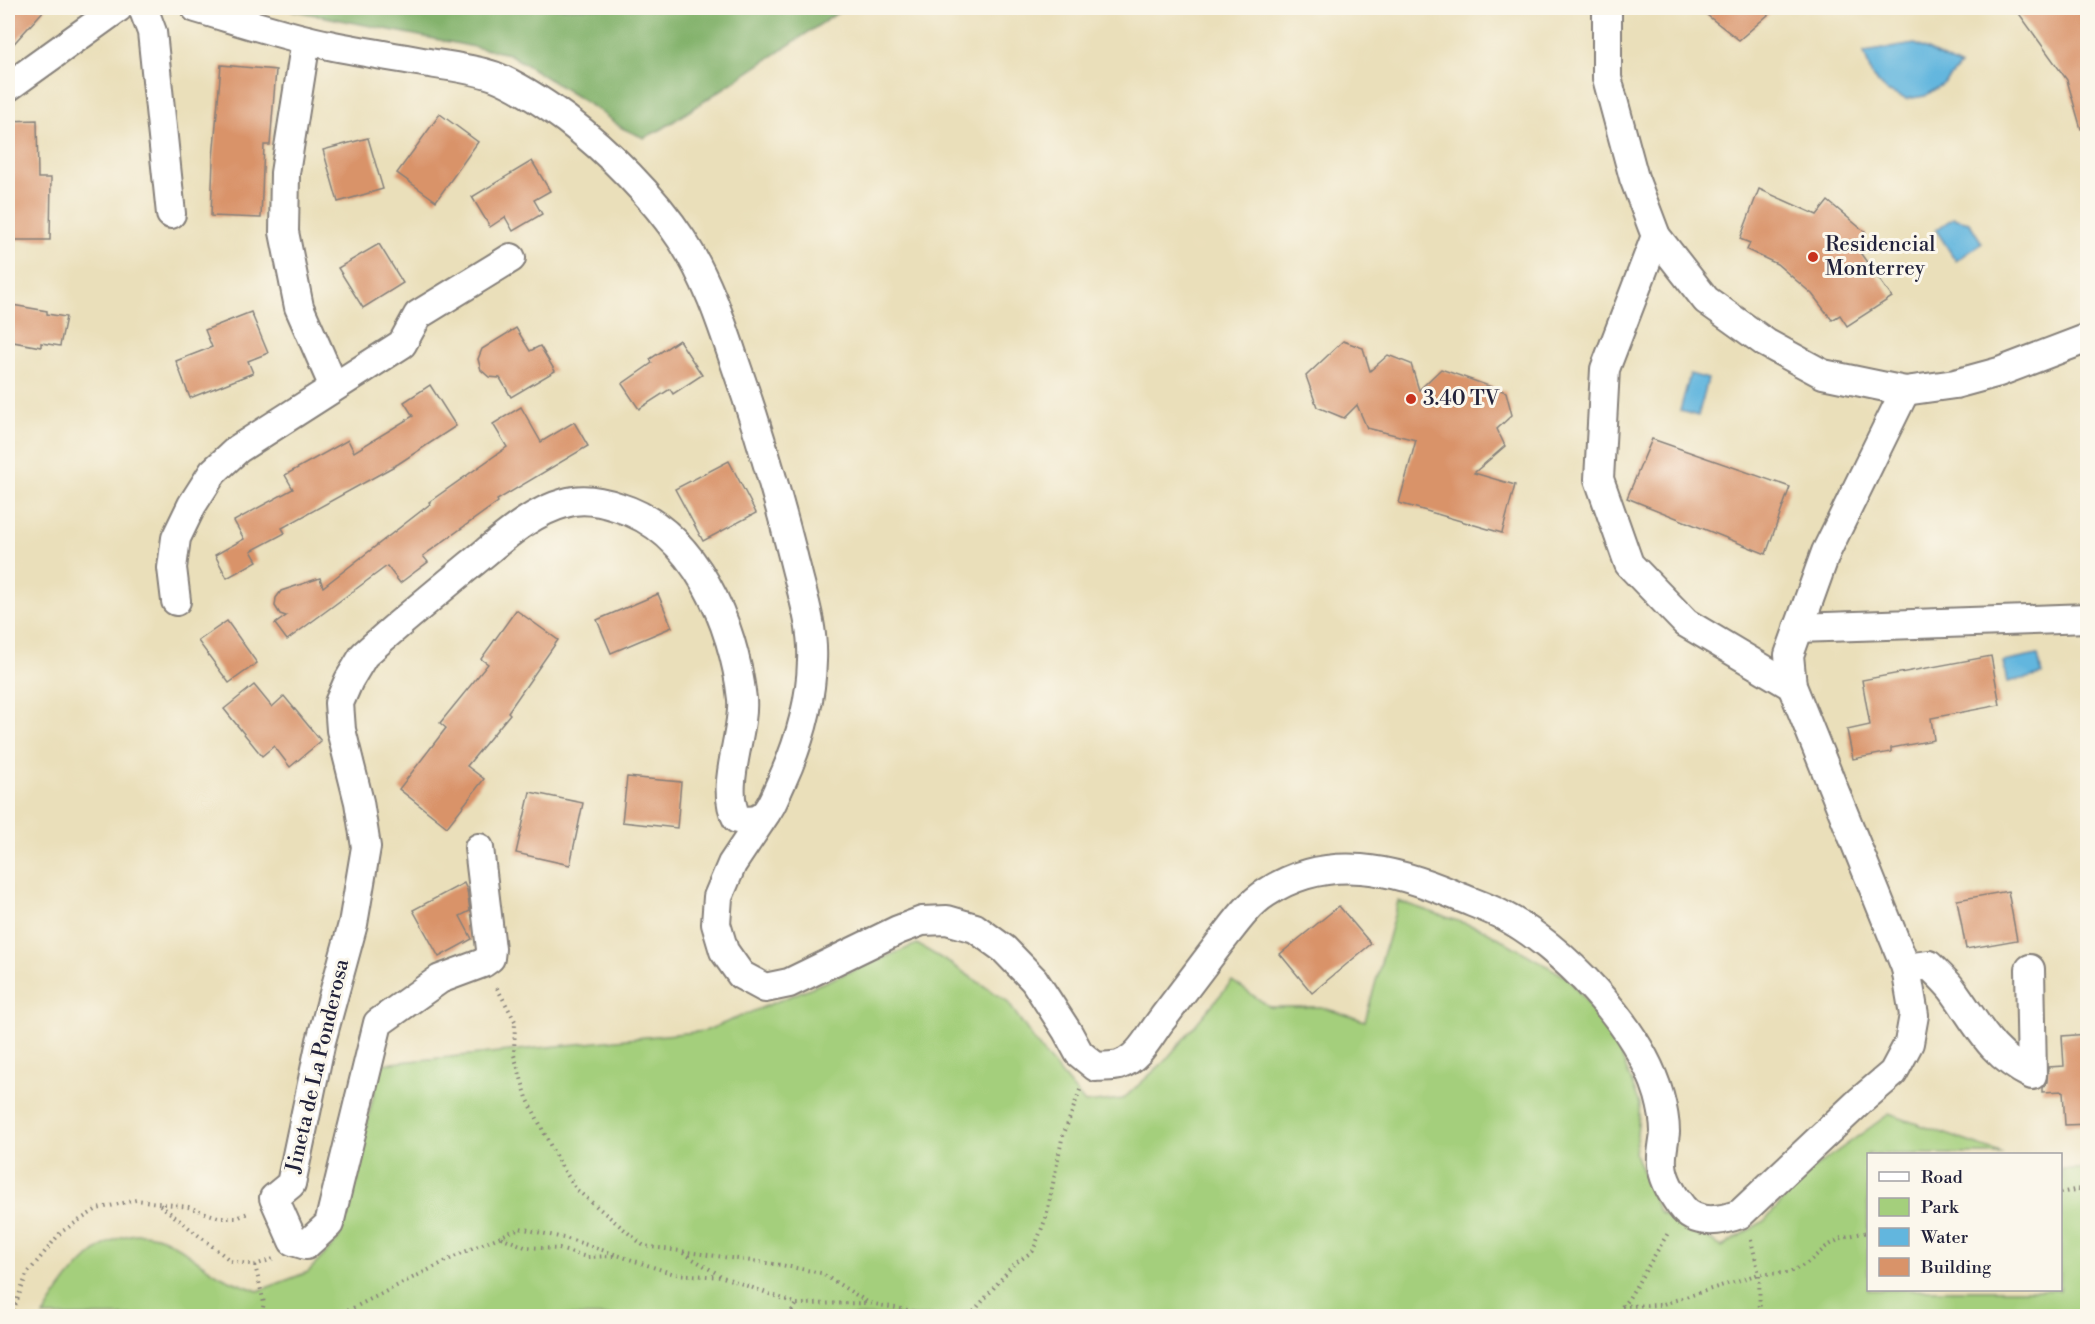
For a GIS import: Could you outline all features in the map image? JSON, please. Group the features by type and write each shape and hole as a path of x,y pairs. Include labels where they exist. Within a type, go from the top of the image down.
{"street":[{"path":"8,87 118,8"},
{"path":"143,8 152,32 171,214"},
{"path":"196,8 306,40 493,76 522,90 567,120 619,166 655,203 681,239 702,274 744,387 777,492 810,624 813,660 808,698 783,779 766,813 732,864 718,897 716,924 724,951 741,975 765,988 789,983 898,930 922,921 947,920 975,928 1004,949 1034,980 1068,1031 1079,1053 1096,1066 1119,1065 1140,1050 1239,919 1265,894 1298,876 1333,869 1377,870 1424,882 1500,914 1551,946 1586,982 1622,1024 1644,1058 1659,1095 1665,1130 1662,1164 1667,1184 1683,1209 1700,1219 1720,1221 1740,1214 1893,1073 1909,1043 1914,1015 1906,968 1792,686 1789,655 1826,552 1905,391"},
{"path":"1607,8 1607,78 1634,178 1656,236 1706,300 1766,343 1824,375 1905,391 1955,384 1999,372 2088,338"},
{"path":"306,40 285,173 284,232 298,307 334,387"},
{"path":"1656,236 1605,369 1599,479 1629,564 1686,622 1792,686"},
{"path":"176,601 172,568 176,538 192,505 213,472 238,449 402,344 418,315 511,258"},
{"name":"Jineta de La Ponderosa","path":"274,1198 291,1184 321,1041 353,924 366,847 359,802 341,730 339,703 349,680 370,649 529,519 565,502 596,500 635,512 668,535 697,569 718,609 729,638 735,658 742,702 733,767 732,809 737,819 748,822 757,821 766,813"},
{"path":"1798,628 2088,618"},
{"path":"274,1198 293,1241 306,1245 329,1224 378,1023 440,979 483,963 490,958 479,848"},
{"path":"1906,968 1929,965 1951,987 1983,1037 2016,1067 2031,1075 2030,969"}],"path":[{"path":"483,963 515,1021 514,1055 527,1098 558,1161 577,1190 644,1246 821,1273 869,1303"},
{"path":"970,1317 1013,1266 1033,1251 1046,1218 1062,1139 1082,1083 1096,1066"},
{"path":"2062,1193 2087,1188"},
{"name":"Jineta de La Ponderosa","path":"11,1317 27,1274 61,1232 97,1209 136,1200 188,1207 221,1218 237,1218 260,1208 274,1198"},
{"path":"158,1203 231,1261 255,1265 271,1261 293,1241"},
{"path":"1608,1317 1615,1315 1622,1306 1683,1209"},
{"path":"1740,1214 1752,1242 1760,1274 1760,1317"},
{"path":"337,1317 520,1228 572,1240 674,1274 723,1277"},
{"path":"1622,1306 1660,1305 1760,1274 1788,1273 1806,1264 1843,1237 1867,1232"},
{"path":"500,1236 525,1247 559,1249 587,1257 621,1256"},
{"path":"680,1251 723,1277 796,1304 869,1303 940,1317"},
{"path":"255,1265 264,1303 261,1317"},
{"path":"788,1317 796,1304"}],"green space":[{"path":"281,8 845,8 662,129 644,138 622,128 598,110 509,54"},
{"path":"1398,901 1485,930 1568,978 1613,1034 1640,1104 1635,1154 1659,1212 1722,1247 1764,1221 1814,1168 1889,1114 2000,1153 1867,1153 1867,1291 2062,1291 2062,1169 2087,1169 2087,1316 43,1316 63,1286 88,1257 119,1238 137,1234 164,1239 215,1273 258,1291 308,1272 339,1239 381,1064 705,1031 917,944 1007,1001 1041,1050 1085,1103 1123,1099 1165,1061 1232,981 1270,1007 1321,1007 1365,1021"}],"water":[{"path":"1915,44 1960,66 1946,82 1925,96 1906,99 1887,91 1872,76 1864,52"},
{"path":"1953,218 1969,222 1982,243 1956,261 1936,230"},
{"path":"1690,374 1708,379 1698,416 1680,411"},
{"path":"2038,655 2042,675 2007,682 2003,662"}],"building":[{"path":"8,8 46,8 8,50"},
{"path":"1698,8 1776,8 1739,40"},
{"path":"2015,8 2088,8 2088,129 2081,129 2067,80"},
{"path":"221,65 276,70 270,145 264,145 261,218 211,216"},
{"path":"440,114 478,142 436,201 397,173"},
{"path":"37,120 38,178 51,178 50,240 8,240 8,121"},
{"path":"368,138 383,189 338,202 323,150"},
{"path":"532,161 550,191 534,200 542,214 513,231 505,217 490,227 472,197"},
{"name":"Residencial Monterrey","path":"1759,189 1817,215 1828,201 1866,233 1856,247 1892,297 1847,326 1840,315 1832,320 1812,294 1777,264 1747,250 1750,243 1740,239"},
{"path":"379,244 403,283 363,308 338,268"},
{"path":"12,305 66,317 60,346 41,343 41,347 8,341 8,307 12,308"},
{"path":"251,312 268,353 248,361 253,373 190,398 176,361 212,347 205,330"},
{"path":"516,328 530,351 540,346 555,371 511,397 500,378 489,377 481,370 478,359 482,349"},
{"path":"679,340 702,375 673,394 670,389 639,409 622,384 652,363 650,359"},
{"name":"3.40 TV","path":"1343,341 1363,348 1370,371 1388,355 1411,364 1419,390 1441,369 1506,392 1512,415 1497,429 1505,446 1474,473 1515,485 1502,533 1399,503 1416,440 1367,428 1357,405 1344,418 1317,407 1306,376"},
{"path":"430,385 456,426 398,464 282,528 285,533 251,551 257,561 227,578 215,555 244,539 234,521 293,489 285,475 348,440 354,452 413,416 404,402"},
{"path":"521,407 541,442 574,422 588,446 497,500 498,502 423,556 428,562 400,583 387,566 287,640 275,624 286,616 280,614 275,606 276,598 281,591 320,578 323,587 430,504 429,502 507,447 493,424"},
{"path":"1652,439 1790,487 1766,554 1627,498"},
{"path":"729,461 756,513 703,541 675,489"},
{"path":"658,594 672,627 611,653 597,620"},
{"path":"516,610 558,640 508,712 510,714 467,766 484,779 447,827 399,789 446,728 440,723 488,664 481,659"},
{"path":"227,621 257,663 229,683 198,641"},
{"path":"1991,656 2000,705 1931,718 1934,740 1891,748 1891,752 1853,759 1847,730 1870,725 1862,680"},
{"path":"254,685 272,707 284,696 321,741 290,767 274,746 262,756 224,709"},
{"path":"627,777 681,782 677,828 622,822"},
{"path":"530,792 583,803 570,865 516,853"},
{"path":"464,883 470,911 460,916 472,939 439,957 413,910"},
{"path":"2008,891 2017,940 1966,949 1957,900"},
{"path":"1339,906 1371,944 1312,993 1280,954"},
{"path":"2088,1034 2088,1124 2065,1125 2063,1091 2042,1092 2042,1088 2047,1082 2048,1067 2064,1066 2062,1036"}],"place":[{"name":"Residencial Monterrey","path":"1813,257"},
{"name":"3.40 TV","path":"1411,399"}]}
